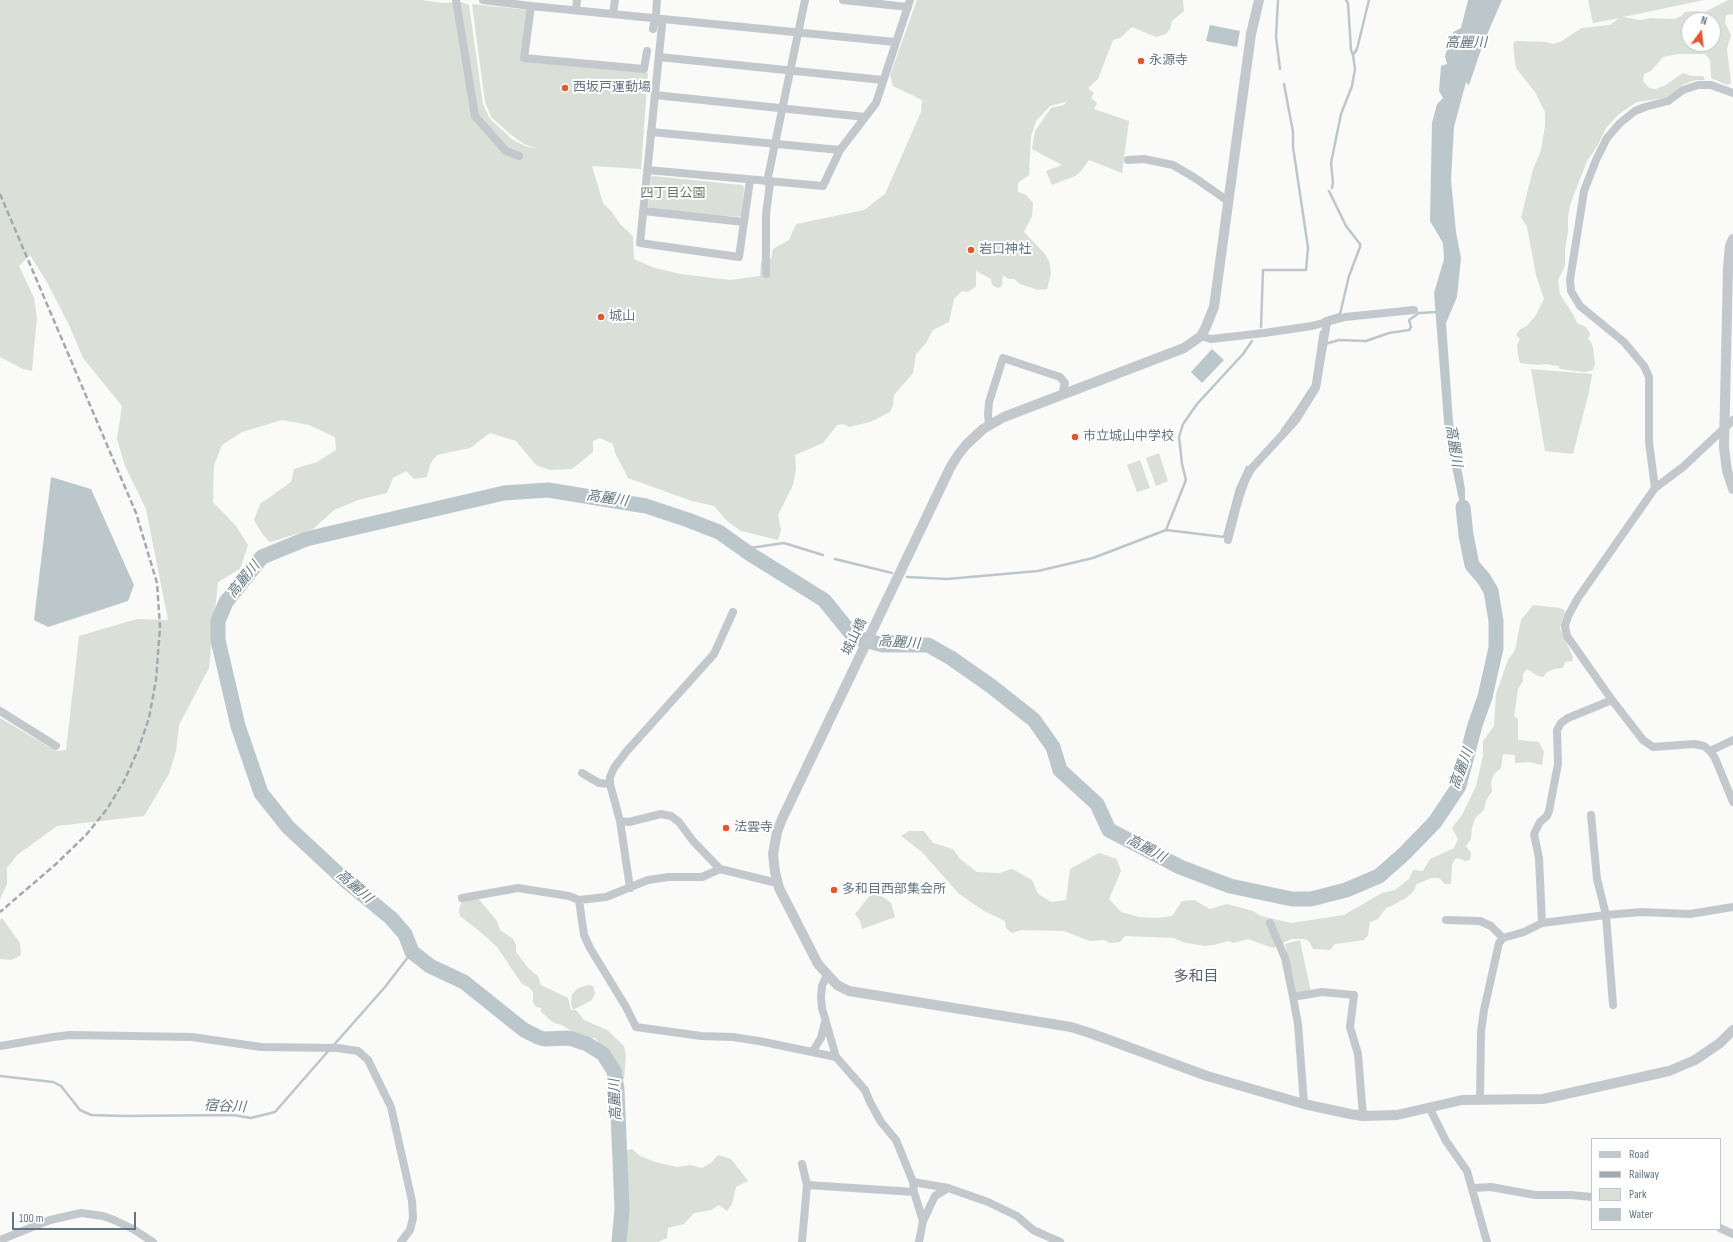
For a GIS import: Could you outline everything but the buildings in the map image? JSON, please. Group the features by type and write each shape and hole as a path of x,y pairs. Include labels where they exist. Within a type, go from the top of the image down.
{"street":[{"path":"456,0 475,116 506,150 519,156"},
{"path":"483,0 531,6 541,3 576,10 895,42"},
{"path":"576,10 577,0"},
{"path":"613,14 615,0"},
{"path":"657,0 656,13 657,18 662,25 640,243 739,257 750,180"},
{"path":"766,274 766,215 768,182 805,0"},
{"path":"648,170 823,186 840,150 876,102 909,3 843,0"},
{"path":"1259,0 1251,34 1214,307 1209,322 1201,336 1218,338 1298,328 1345,317 1414,310"},
{"path":"531,6 524,58 644,70 647,50"},
{"path":"653,29 657,18"},
{"path":"659,57 883,80"},
{"path":"1655,488 1649,442 1649,377 1644,366 1624,342 1580,306 1571,290 1570,280 1582,198 1596,160 1607,138 1626,117 1645,106 1668,101 1683,90 1698,84 1711,85 1733,93"},
{"path":"655,95 865,117"},
{"path":"651,132 840,150"},
{"path":"1128,160 1144,160 1173,165 1228,201"},
{"path":"643,211 744,222"},
{"path":"1733,239 1730,246 1728,267 1724,427 1724,447 1727,471 1733,489"},
{"path":"1228,540 1241,492 1251,469 1296,420 1316,388 1327,322"},
{"name":"城山橋","path":"1201,336 1184,348 1004,416 989,425 966,445 950,468 777,832 773,854 777,882 818,964 837,985 853,992 1071,1027 1207,1076 1304,1104 1332,1111 1363,1116 1397,1115 1430,1109 1462,1100 1543,1098 1669,1071 1696,1060 1720,1043 1733,1030"},
{"path":"989,425 989,402 1003,358 1060,377 1064,383 1062,394"},
{"path":"1733,420 1683,467 1655,488 1578,598 1568,616 1565,626 1567,636 1612,700 1643,740 1653,747 1694,744 1704,746 1710,751 1733,802"},
{"path":"630,888 620,821 610,784 614,768 626,752 714,654 733,612"},
{"path":"1542,923 1539,858 1534,834 1540,822 1547,816 1549,811 1558,764 1557,730 1560,724 1568,718 1612,700"},
{"path":"0,711 56,746"},
{"path":"1710,751 1733,740"},
{"path":"582,773 599,783 610,784"},
{"path":"620,821 629,822 661,814 671,816 679,822 693,841 720,869 777,882"},
{"path":"1591,815 1597,879 1606,914 1613,1005"},
{"path":"462,898 518,888 569,896 579,900 606,897 648,880 660,878 702,877 720,869"},
{"path":"579,900 584,935 636,1027 701,1036 733,1037 836,1057"},
{"path":"1480,1099 1481,1032 1484,1010 1499,943 1503,938 1524,932 1542,923 1606,914 1642,912 1690,914 1733,906"},
{"path":"1446,920 1480,921 1491,926 1503,938"},
{"path":"1270,923 1285,958 1294,997 1298,1024 1304,1104"},
{"path":"827,975 822,986 820,997 836,1057 865,1090 881,1122 896,1140 913,1182 914,1192 923,1221"},
{"path":"1294,997 1322,992 1354,995 1350,1027 1358,1054 1363,1116"},
{"path":"813,1052 821,1038 826,1021"},
{"path":"0,1046 70,1035 192,1037 261,1047 351,1049 363,1054 374,1071 391,1107 412,1201 413,1218 410,1230 401,1242"},
{"path":"1430,1109 1446,1142 1466,1171 1487,1242"},
{"path":"802,1164 807,1185 802,1242"},
{"path":"913,1182 948,1188 1004,1208 1017,1216 1032,1230 1060,1242"},
{"path":"807,1185 914,1192"},
{"path":"1472,1188 1491,1187 1535,1195 1571,1195 1591,1197"},
{"path":"919,1242 923,1221 935,1196 948,1188"},
{"path":"0,1240 50,1220 81,1213 102,1216 114,1220 133,1229 153,1242"},
{"path":"1721,1228 1733,1234"}],"green space":[{"path":"0,0 422,0 443,3 461,2 469,5 483,104 490,119 513,140 525,146 538,149 524,144 491,117 485,102 472,4 528,10 521,60 648,73 641,169 592,166 603,203 620,224 633,236 634,259 655,268 681,274 730,280 760,276 761,261 771,259 773,249 789,240 796,224 864,210 885,194 921,112 922,100 893,86 890,75 917,0 1183,0 1184,11 1172,21 1170,29 1166,34 1156,37 1132,27 1120,38 1113,40 1098,79 1088,88 1094,93 1091,98 1097,103 1094,109 1129,121 1122,173 1089,160 1081,171 1075,176 1052,185 1046,171 1062,165 1032,149 1035,131 1051,108 1064,105 1068,99 1065,102 1050,106 1036,121 1031,136 1029,175 1018,183 1018,192 1026,195 1033,203 1032,216 1024,232 1045,254 1049,261 1051,273 1047,289 1038,290 1020,284 1014,279 1008,279 1003,275 1002,286 998,288 992,285 991,279 976,271 976,287 968,292 962,291 954,299 949,322 933,330 926,343 916,354 913,373 894,395 893,405 890,412 870,422 849,427 844,424 837,425 823,443 795,455 796,469 793,485 778,515 781,530 778,540 741,531 727,521 714,506 692,501 628,478 615,453 613,444 600,438 593,441 593,452 572,469 550,470 536,465 516,441 490,433 470,448 437,455 430,464 427,477 414,479 406,471 393,478 387,493 358,500 334,510 313,529 270,542 263,535 254,520 260,504 291,482 294,469 317,462 336,450 335,437 309,425 282,420 242,432 222,445 214,465 213,502 236,526 248,545 240,569 218,582 209,668 179,725 176,751 169,774 144,816 57,826 17,855 7,868 7,884 0,899 0,718 56,751 66,750 79,636 137,619 168,620 146,509 125,466 117,439 122,406 83,358 69,325 48,284 30,255 19,266 34,298 37,317 32,371 23,369 0,357"},
{"path":"1588,0 1704,0 1623,17 1640,20 1651,18 1674,19 1681,16 1681,52 1721,52 1721,12 1705,12 1728,0 1733,0 1733,14 1726,15 1725,23 1731,35 1727,49 1731,83 1727,85 1711,78 1710,60 1705,54 1678,54 1663,57 1651,71 1644,74 1643,81 1649,88 1655,89 1664,86 1683,73 1692,76 1703,76 1705,80 1696,80 1684,84 1665,98 1637,102 1618,115 1606,128 1598,145 1587,161 1570,205 1565,250 1565,266 1558,280 1560,294 1577,323 1586,327 1590,334 1588,339 1593,348 1595,364 1593,370 1585,372 1560,369 1558,366 1546,364 1538,365 1520,363 1517,345 1520,339 1516,335 1520,329 1527,326 1536,315 1544,299 1536,275 1527,227 1521,217 1533,169 1541,150 1545,126 1545,112 1535,92 1516,68 1513,45 1515,41 1546,42 1553,44 1560,42 1582,28 1610,25 1619,18 1593,23"},
{"name":"四丁目公園","path":"651,177 742,185 744,187 742,215 739,217 650,209 648,206"},
{"path":"1531,369 1592,374 1589,392 1573,454 1545,451"},
{"path":"1159,453 1168,481 1156,486 1146,458"},
{"path":"1140,460 1150,488 1137,492 1127,465"},
{"path":"1533,605 1560,608 1565,611 1560,628 1573,657 1572,661 1565,662 1563,668 1554,669 1547,672 1543,677 1538,676 1527,669 1523,674 1523,681 1518,689 1514,716 1518,719 1518,740 1539,742 1544,752 1542,765 1529,762 1515,763 1515,755 1503,754 1501,768 1494,774 1491,782 1492,791 1486,801 1484,810 1475,818 1471,839 1466,846 1471,853 1470,860 1465,861 1458,858 1455,859 1452,865 1451,884 1445,884 1439,878 1431,878 1417,884 1413,892 1406,898 1386,908 1378,919 1370,922 1368,935 1364,940 1335,944 1330,950 1313,949 1309,941 1304,939 1291,939 1273,948 1248,939 1233,943 1228,941 1204,946 1182,942 1174,938 1125,936 1120,942 1110,943 1104,940 1090,941 1064,931 1021,930 1012,933 1006,928 1005,921 984,911 959,894 922,852 901,836 909,831 924,831 933,843 953,849 960,859 977,872 999,873 1012,869 1032,880 1038,894 1051,902 1066,900 1070,869 1099,853 1117,859 1121,871 1109,899 1121,912 1139,917 1157,918 1172,916 1182,901 1194,900 1210,909 1227,904 1253,911 1261,916 1291,923 1344,915 1382,893 1395,890 1409,879 1413,870 1423,871 1430,859 1454,848 1458,839 1452,828 1462,815 1476,786 1483,756 1483,741 1494,726 1496,694 1508,660 1515,650 1521,620"},
{"path":"872,893 883,897 891,903 895,917 862,929 860,921 855,914"},
{"path":"477,897 497,921 500,930 513,939 516,945 516,952 528,968 538,976 541,985 568,998 571,1010 578,1012 584,1020 607,1030 624,1046 626,1056 624,1079 620,1079 616,1065 595,1038 577,1038 573,1032 562,1025 554,1023 541,1012 541,1008 536,1007 533,1002 533,992 530,988 522,984 497,947 460,916 459,910 462,900"},
{"path":"2,918 20,943 21,955 11,960 0,959 0,920"},
{"path":"1300,940 1311,992 1295,995 1285,944"},
{"path":"588,985 593,986 595,993 592,1000 573,1010 571,1004 572,994 578,988"},
{"path":"632,1149 640,1156 655,1162 677,1167 690,1165 702,1168 711,1163 718,1155 731,1159 748,1181 736,1187 732,1204 727,1211 719,1205 711,1210 694,1213 684,1224 668,1228 667,1238 658,1242 614,1242 619,1221 616,1216 616,1209 619,1186 620,1152"}],"water":[{"name":"高麗川","path":"1468,0 1502,0 1483,44 1469,85 1466,82 1454,127 1451,180 1456,232 1461,258 1457,297 1446,323 1453,422 1465,489 1465,528 1445,434 1434,293 1444,259 1443,243 1430,221 1432,123 1437,104 1443,98 1439,91 1441,66 1447,64 1445,56 1453,32 1461,28"},
{"path":"1210,25 1240,31 1237,47 1206,41"},
{"path":"1212,349 1224,360 1202,383 1191,372"},
{"path":"51,477 91,489 134,585 128,601 48,627 34,620"}],"waterway":[{"path":"1278,0 1276,37 1280,69"},
{"path":"1346,0 1348,3 1351,50 1353,55"},
{"path":"1332,188 1331,163 1341,114 1352,86 1355,69 1353,55 1357,49 1369,0"},
{"path":"1261,327 1263,270 1306,270 1308,248 1293,147 1293,132 1284,84"},
{"path":"1324,319 1340,314 1349,276 1360,247 1360,244 1346,226 1329,191"},
{"path":"1325,344 1339,340 1366,341 1389,333 1409,330 1411,327 1409,320 1419,313 1438,312"},
{"path":"1282,430 1313,385 1321,332"},
{"path":"1166,530 1186,480 1182,464 1179,437 1183,424 1197,404 1243,354 1252,341"},
{"path":"907,577 947,579 1038,571 1093,558 1166,530 1224,537 1237,489 1247,467"},
{"name":"高麗川","path":"619,1242 622,1209 617,1090 614,1071 603,1054 587,1044 569,1038 544,1039 524,1030 464,982 430,966 412,952 405,934 391,918 346,881 288,827 261,793 238,726 218,640 218,621 226,602 262,557 306,539 504,493 548,490 646,506 719,532 750,554 824,600 854,637 883,645 928,645 951,658 991,686 1034,720 1053,747 1060,770 1097,804 1109,830 1180,867 1230,886 1292,899 1311,899 1346,890 1379,876 1404,854 1435,822 1459,786 1475,725 1485,697 1496,648 1496,621 1491,591 1484,579 1472,565 1466,535 1463,507"},
{"path":"743,549 784,543 823,555"},
{"path":"835,559 892,573"},
{"name":"宿谷川","path":"333,1046 385,987 412,952"},
{"name":"宿谷川","path":"0,1076 53,1082 61,1086 80,1110 91,1115 233,1115 251,1118 275,1112 330,1049"}],"railway":[{"path":"0,194 136,513 157,583 160,627 156,680 149,718 138,750 124,781 107,809 86,835 56,864 0,912"}],"place":[{"name":"永源寺","path":"1141,61"},
{"name":"西坂戸運動場","path":"565,88"},
{"name":"岩口神社","path":"971,250"},
{"name":"城山","path":"601,317"},
{"name":"市立城山中学校","path":"1075,437"},
{"name":"法雲寺","path":"726,828"},
{"name":"多和目西部集会所","path":"834,890"}],"district":[{"name":"多和目","path":"1196,977"}]}
